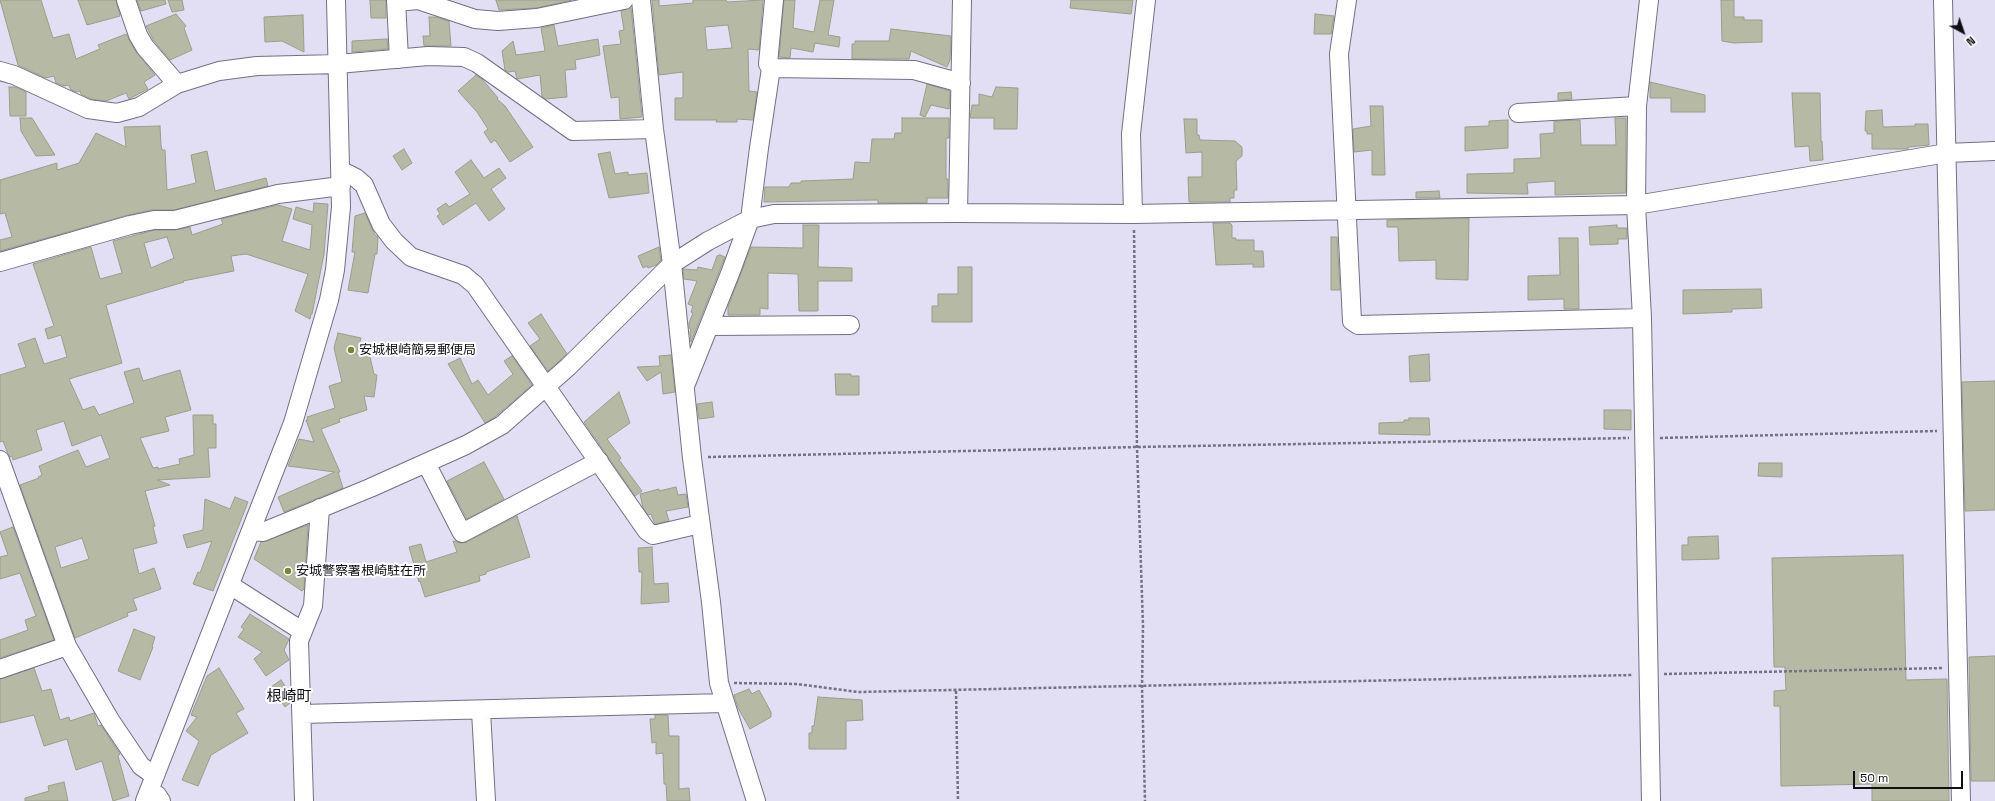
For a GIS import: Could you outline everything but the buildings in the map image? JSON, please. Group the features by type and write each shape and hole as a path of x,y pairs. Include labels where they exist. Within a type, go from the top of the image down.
{"street":[{"path":"126,0 138,35 145,47 177,84"},
{"path":"152,792 302,396 326,313 335,270 340,227 341,178 336,0"},
{"path":"399,58 396,1 418,0 475,19 498,21 537,18 624,0"},
{"path":"641,0 654,130 672,264 692,458 711,602 719,683 724,703 756,801"},
{"path":"684,386 710,326 750,219 758,148 771,68 768,64 774,0"},
{"path":"958,213 962,0"},
{"path":"1133,214 1131,134 1146,0"},
{"path":"1348,0 1339,54 1351,317 1355,324 1642,318"},
{"path":"1649,0 1637,106 1636,205 1642,318 1650,675 1651,801"},
{"path":"1943,0 1954,431 1961,801"},
{"path":"0,71 14,75 88,108 104,112 117,113 139,107 177,84 205,74 257,66 338,64 428,56 464,57 477,63 573,131 654,130"},
{"path":"771,68 914,70 961,83"},
{"path":"1518,113 1637,106"},
{"path":"251,531 263,532 320,508 426,463 502,425 547,387 672,264 750,219 774,214 1133,214 1636,205 1947,153 1995,151"},
{"path":"0,262 130,225 154,220 175,220 341,178 356,178 364,186 382,224 394,241 411,257 463,275 475,285 647,531 653,535 700,524"},
{"path":"710,326 850,325"},
{"path":"0,460 4,482 67,646 110,720 136,760 144,769 152,792"},
{"path":"426,463 462,533 599,461"},
{"path":"304,801 299,641 302,630 313,606 320,508"},
{"path":"230,585 302,630"},
{"path":"0,669 67,646"},
{"path":"302,714 481,711 724,703"},
{"path":"481,711 486,801"}],"path":[{"path":"1133,214 1137,447 1143,626 1142,687 1145,801"},
{"path":"692,458 1137,447 1954,431"},
{"path":"719,683 797,684 858,692 1959,668"},
{"path":"956,690 958,801"}],"place":[{"name":"安城根崎簡易郵便局","path":"351,350"},
{"name":"安城警察署根崎駐在所","path":"288,571"}],"district":[{"name":"根崎町","path":"289,697"}]}
